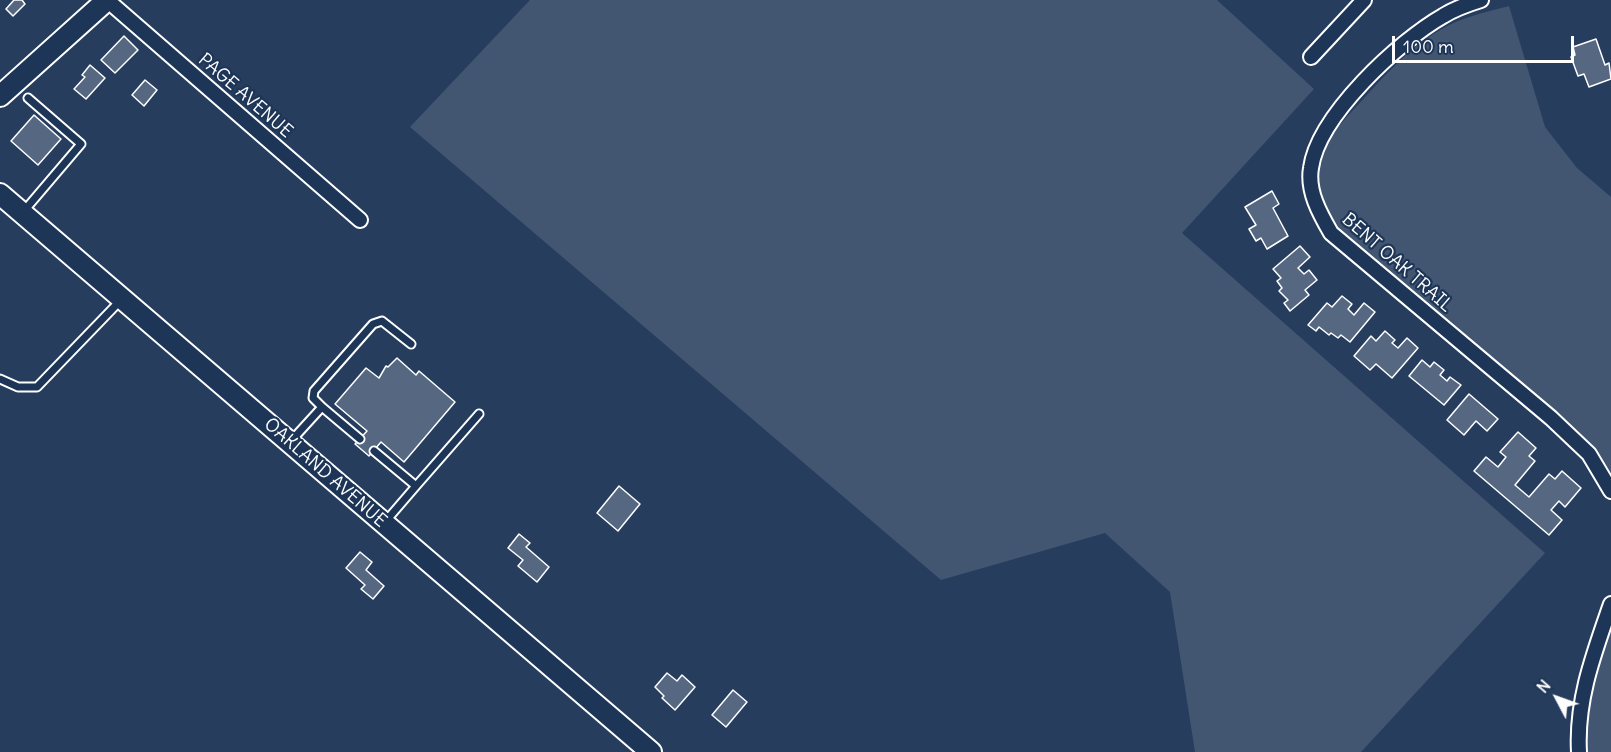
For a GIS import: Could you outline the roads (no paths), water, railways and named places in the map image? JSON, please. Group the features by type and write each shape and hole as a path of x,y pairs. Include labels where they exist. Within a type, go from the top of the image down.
{"street":[{"path":"0,96 107,0"},
{"name":"PAGE AVENUE","path":"107,0 360,220"},
{"path":"1311,57 1364,0"},
{"name":"BENT OAK TRAIL","path":"1481,0 1444,14 1416,33 1391,54 1340,110 1317,144 1310,170 1314,197 1330,233 1574,439 1589,454 1611,491"},
{"name":"OAKLAND AVENUE","path":"0,194 651,752"},
{"path":"1579,752 1579,710 1590,662 1611,604"}],"lane":[{"path":"22,213 81,144 28,98"},
{"path":"0,379 18,387 37,387 122,299"},
{"path":"360,439 313,398 314,391 373,324 382,321 411,344"},
{"path":"290,443 322,407"},
{"path":"384,523 479,414"},
{"path":"374,451 416,486"}]}
